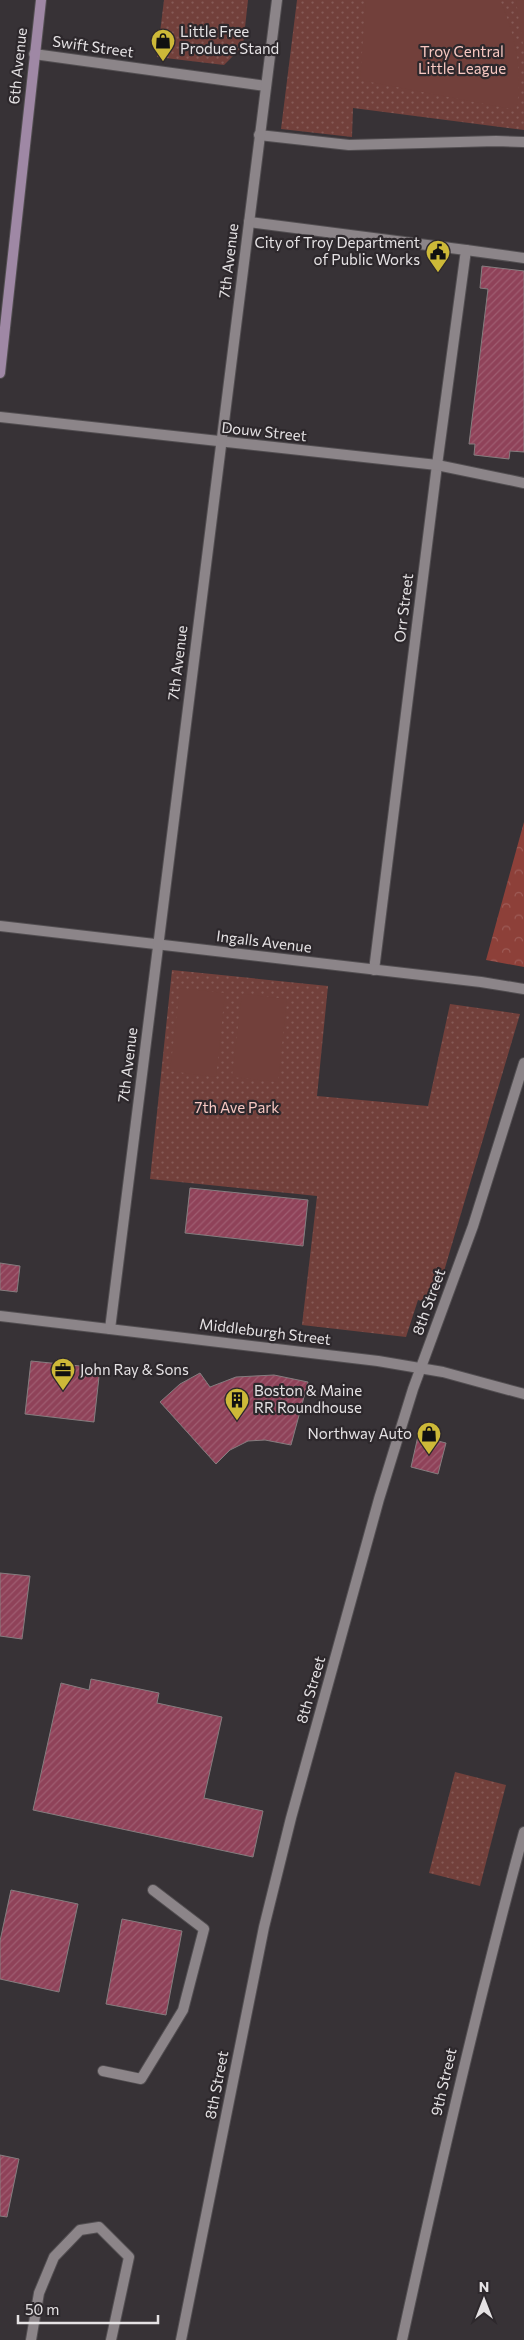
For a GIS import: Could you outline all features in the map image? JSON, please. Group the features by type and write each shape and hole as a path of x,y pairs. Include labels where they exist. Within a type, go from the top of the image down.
{"street":[{"name":"6th Avenue","path":"0,373 41,0"},
{"name":"7th Avenue","path":"110,1329 276,0"},
{"name":"Swift Street","path":"34,54 266,86"},
{"path":"260,135 348,146 496,141 524,142"},
{"path":"249,222 524,258"},
{"name":"Orr Street","path":"374,970 437,465 466,250"},
{"name":"Douw Street","path":"0,417 437,465 524,483"},
{"name":"Ingalls Avenue","path":"0,926 524,989"},
{"name":"8th Street","path":"181,2340 264,1927 288,1827 379,1499 421,1368 473,1226 524,1063"},
{"name":"Middleburgh Street","path":"0,1316 378,1361 421,1368 524,1394"},
{"name":"9th Street","path":"402,2340 438,2172 486,1971 524,1832"},
{"path":"104,2071 140,2079 183,2010 204,1929 153,1890"},
{"path":"31,2340 38,2293 54,2257 80,2230 99,2227 129,2257 111,2340"}],"green space":[{"path":"164,0 248,0 243,46 224,65 157,57"},
{"name":"Troy Central Little League","path":"297,0 524,0 524,130 353,108 352,137 281,129"},
{"path":"366,0 500,0 510,26 517,54 519,82 516,110 360,80"},
{"path":"524,0 524,50 516,1"},
{"path":"524,822 524,967 486,960"},
{"name":"7th Ave Park","path":"172,970 328,986 317,1096 428,1106 450,1004 520,1014 434,1305 418,1300 406,1337 302,1325 317,1196 150,1179"},
{"path":"180,988 225,993 216,1077 170,1071"},
{"path":"242,994 287,999 278,1082 232,1077"},
{"path":"455,1772 506,1785 480,1886 429,1873"}],"building":[{"path":"482,266 524,271 524,452 510,451 509,459 474,455 475,444 469,444 488,289 480,288"},
{"path":"190,1188 308,1200 303,1246 185,1233"},
{"path":"0,1263 20,1266 17,1292 0,1290"},
{"path":"31,1361 100,1368 94,1422 25,1414"},
{"name":"Boston & Maine RR Roundhouse","path":"200,1373 210,1387 236,1377 274,1375 308,1382 291,1445 265,1440 248,1441 230,1450 216,1464 160,1402 180,1384"},
{"name":"Northway Auto","path":"418,1436 446,1443 438,1474 411,1467"},
{"path":"0,1573 30,1576 22,1639 0,1636"},
{"path":"91,1679 159,1693 157,1703 222,1717 204,1798 263,1811 253,1857 33,1810 61,1683 89,1690"},
{"path":"11,1890 78,1904 59,1992 0,1979 0,1941"},
{"path":"122,1919 182,1931 166,2015 106,2004"},
{"path":"0,2155 19,2159 7,2217 0,2216"}],"place":[{"name":"Little Free Produce Stand","path":"163,62"},
{"name":"City of Troy Department of Public Works","path":"438,273"},
{"name":"John Ray & Sons","path":"63,1391"},
{"name":"Boston & Maine RR Roundhouse","path":"237,1421"},
{"name":"Northway Auto","path":"429,1455"}]}
